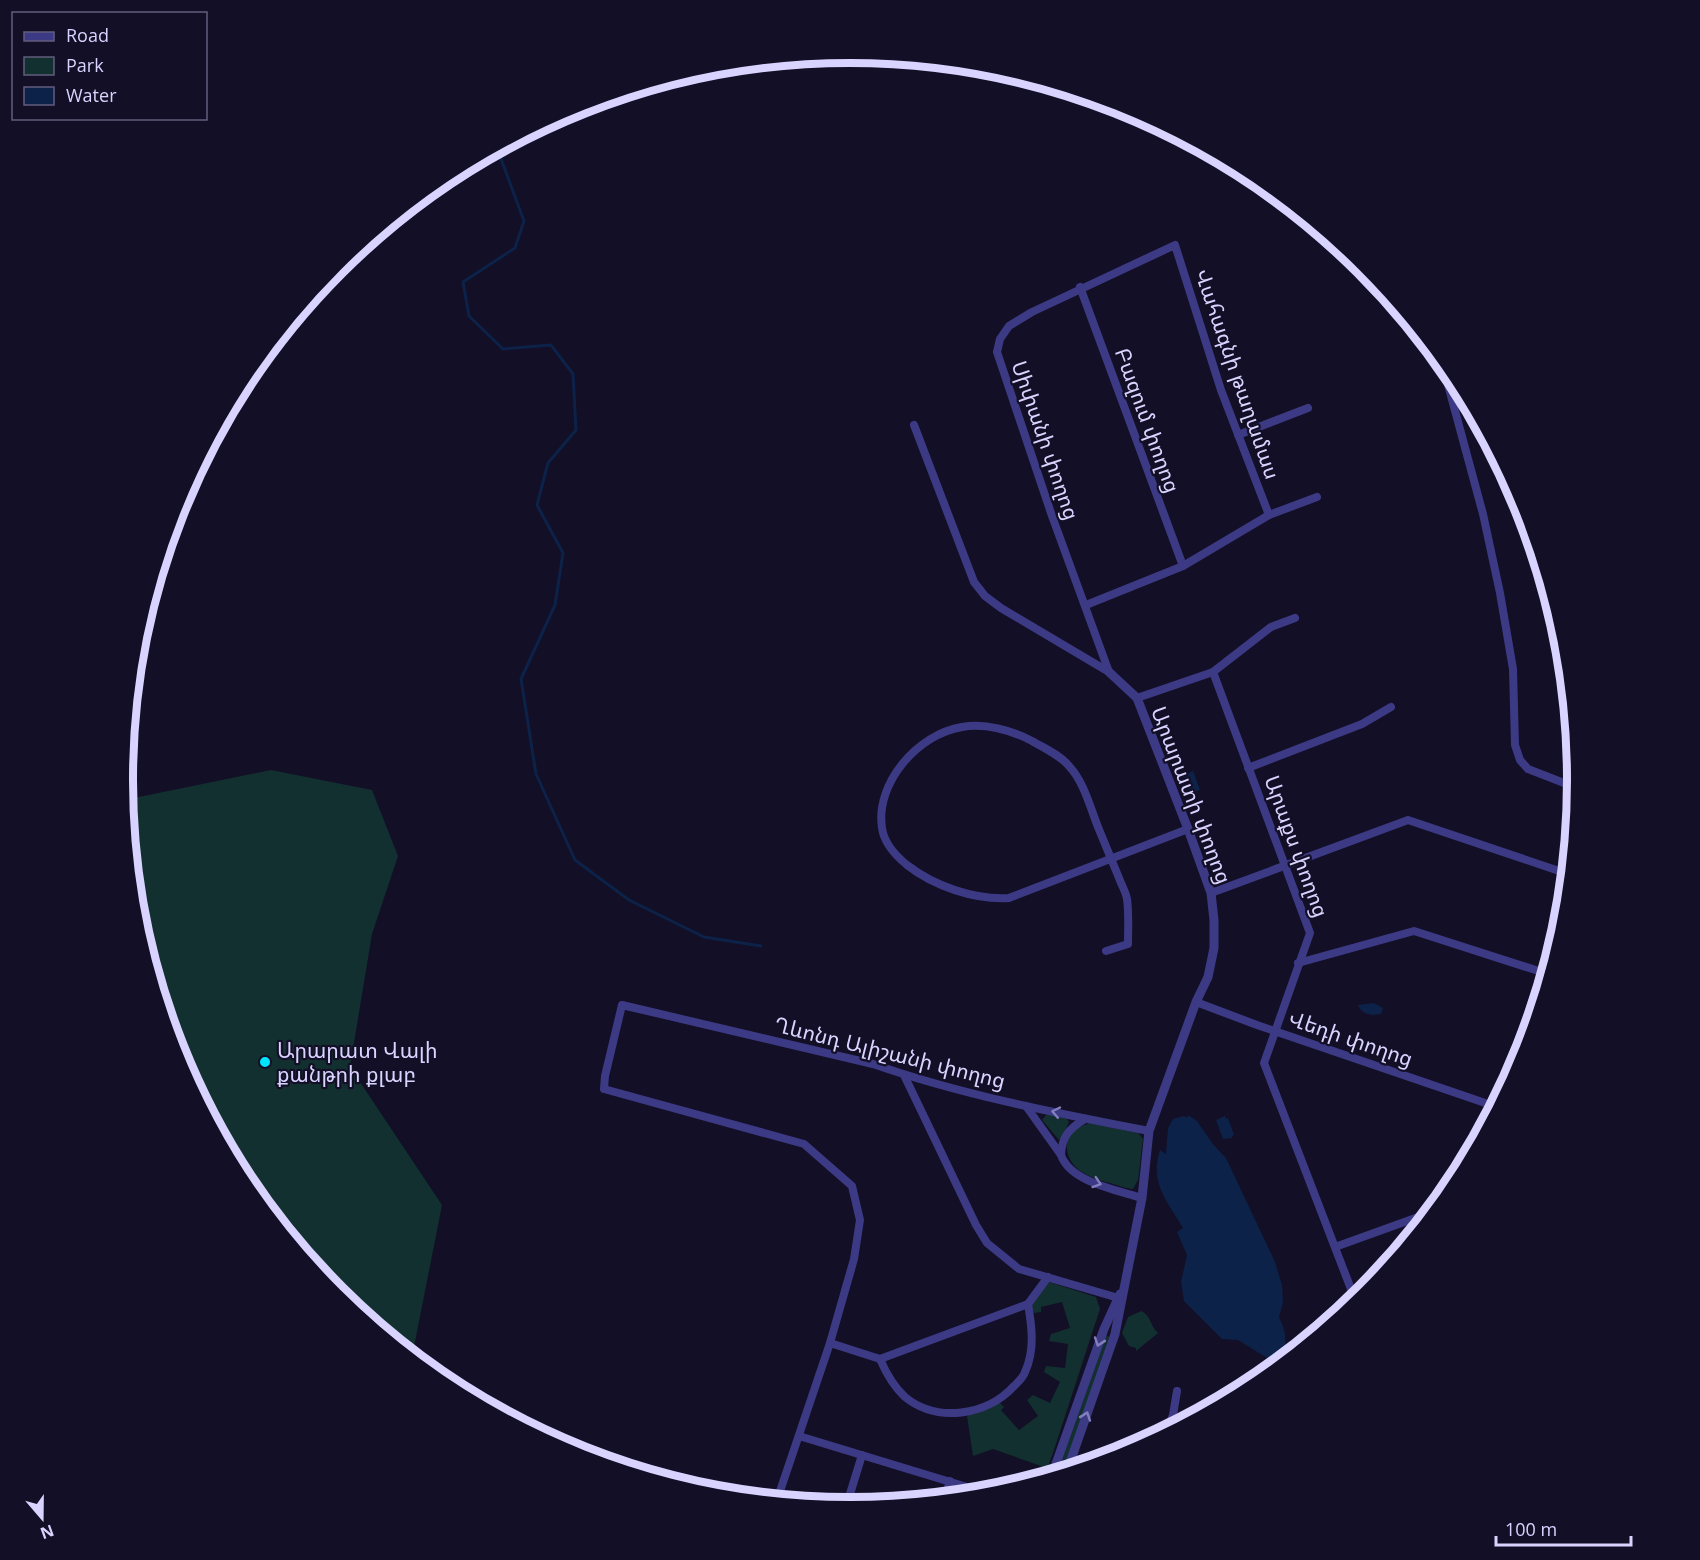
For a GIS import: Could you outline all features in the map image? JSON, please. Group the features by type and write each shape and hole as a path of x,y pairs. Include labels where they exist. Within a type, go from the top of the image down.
{"street":[{"name":"Սիփանի փողոց","path":"1109,672 1052,516 997,352 1000,339 1009,326 1032,312 1080,287 1174,245"},
{"name":"Վահագնի թաղամաս","path":"1174,245 1221,390 1269,515"},
{"name":"Բազում փողոց","path":"1080,287 1183,566"},
{"path":"1449,386 1483,514 1500,593 1513,669 1515,745 1520,760 1528,769 1567,784"},
{"path":"1238,435 1308,408"},
{"path":"914,425 974,582 985,596 1001,608 1109,672"},
{"path":"1086,605 1183,566 1269,515 1317,497"},
{"path":"1137,698 1213,672 1271,627 1295,618"},
{"name":"Արարատի փողոց","path":"1070,1462 1115,1334 1142,1198 1149,1131 1196,1002 1208,976 1214,948 1211,893 1188,829 1137,698 1109,672"},
{"name":"Արաքս փողոց","path":"1213,672 1310,933 1264,1063 1352,1292"},
{"path":"1248,768 1362,724 1391,707"},
{"path":"1106,951 1128,944 1127,898 1111,858 1079,779 1069,765 1041,746 1012,733 1000,729 972,726 941,733 906,758 888,786 882,814 885,839 912,868 961,892 992,898 1009,898 1111,858 1188,829"},
{"path":"1211,893 1408,820 1561,872"},
{"path":"1298,963 1414,931 1541,972"},
{"name":"Վեդի փողոց","path":"1196,1002 1489,1104"},
{"name":"Ղևոնդ Ալիշանի փողոց","path":"830,1343 854,1259 860,1220 852,1186 804,1144 604,1089 622,1005 873,1064 904,1075 1026,1106 1149,1131"},
{"path":"904,1075 976,1226 987,1243 1019,1269 1121,1295"},
{"path":"1026,1106 1061,1155 1064,1164 1083,1178 1142,1198"},
{"path":"1061,1155 1061,1144 1065,1135 1085,1119"},
{"path":"1335,1247 1418,1217"},
{"path":"780,1493 830,1343 880,1359 1028,1304 1048,1277"},
{"name":"Արարատի փողոց","path":"1055,1467 1104,1329 1121,1295"},
{"path":"880,1359 889,1379 906,1398 932,1410 957,1414 985,1407 1006,1395 1024,1375 1032,1350 1032,1323 1028,1304"},
{"path":"1170,1421 1177,1392"},
{"path":"800,1436 967,1487"},
{"path":"849,1497 862,1455"},
{"path":"947,1490 950,1482"}],"green space":[{"name":"Արարատ Վալի քանթրի քլաբ","path":"271,770 372,790 398,856 372,934 350,1067 442,1205 414,1349 377,1319 311,1253 254,1178 207,1097 171,1010 157,966 139,874 134,798"},
{"path":"1047,1114 1067,1119 1069,1122 1059,1140 1042,1120"},
{"path":"1089,1123 1138,1133 1143,1139 1138,1180 1133,1189 1092,1177 1072,1163 1067,1152 1068,1140 1076,1129"},
{"path":"1049,1282 1096,1297 1100,1309 1052,1456 1046,1470 1039,1472 1041,1466 993,1449 973,1456 967,1416 1000,1403 1004,1407 1001,1410 1019,1430 1038,1416 1027,1400 1033,1395 1050,1403 1060,1382 1044,1372 1046,1366 1065,1368 1068,1344 1049,1341 1051,1334 1070,1328 1062,1302 1041,1307 1041,1312 1034,1313 1031,1304"},
{"path":"1141,1311 1147,1315 1158,1333 1136,1351 1136,1348 1129,1346 1122,1333 1128,1317"},
{"path":"1106,1335 1109,1337 1066,1464 1060,1465"}],"water":[{"path":"1193,771 1200,790 1189,794 1182,776"},
{"path":"1374,1003 1383,1008 1381,1014 1368,1014 1358,1005"},
{"path":"1188,1115 1197,1121 1226,1158 1275,1262 1282,1285 1283,1303 1279,1317 1285,1336 1285,1346 1284,1350 1274,1358 1267,1358 1238,1340 1222,1339 1184,1301 1181,1282 1187,1255 1177,1232 1183,1228 1166,1201 1158,1182 1157,1162 1160,1150 1166,1154 1168,1128 1173,1119 1184,1116 1187,1118"},
{"path":"1225,1116 1226,1119 1228,1118 1234,1135 1232,1138 1223,1139 1216,1120"}],"waterway":[{"path":"499,155 524,221 515,248 463,282 469,316 503,349 551,345 573,374 576,430 548,463 537,505 563,553 555,605 521,679 536,774 575,860 629,900 704,937 761,946"}],"place":[{"name":"Արարատ Վալի քանթրի քլաբ","path":"265,1062"}]}
